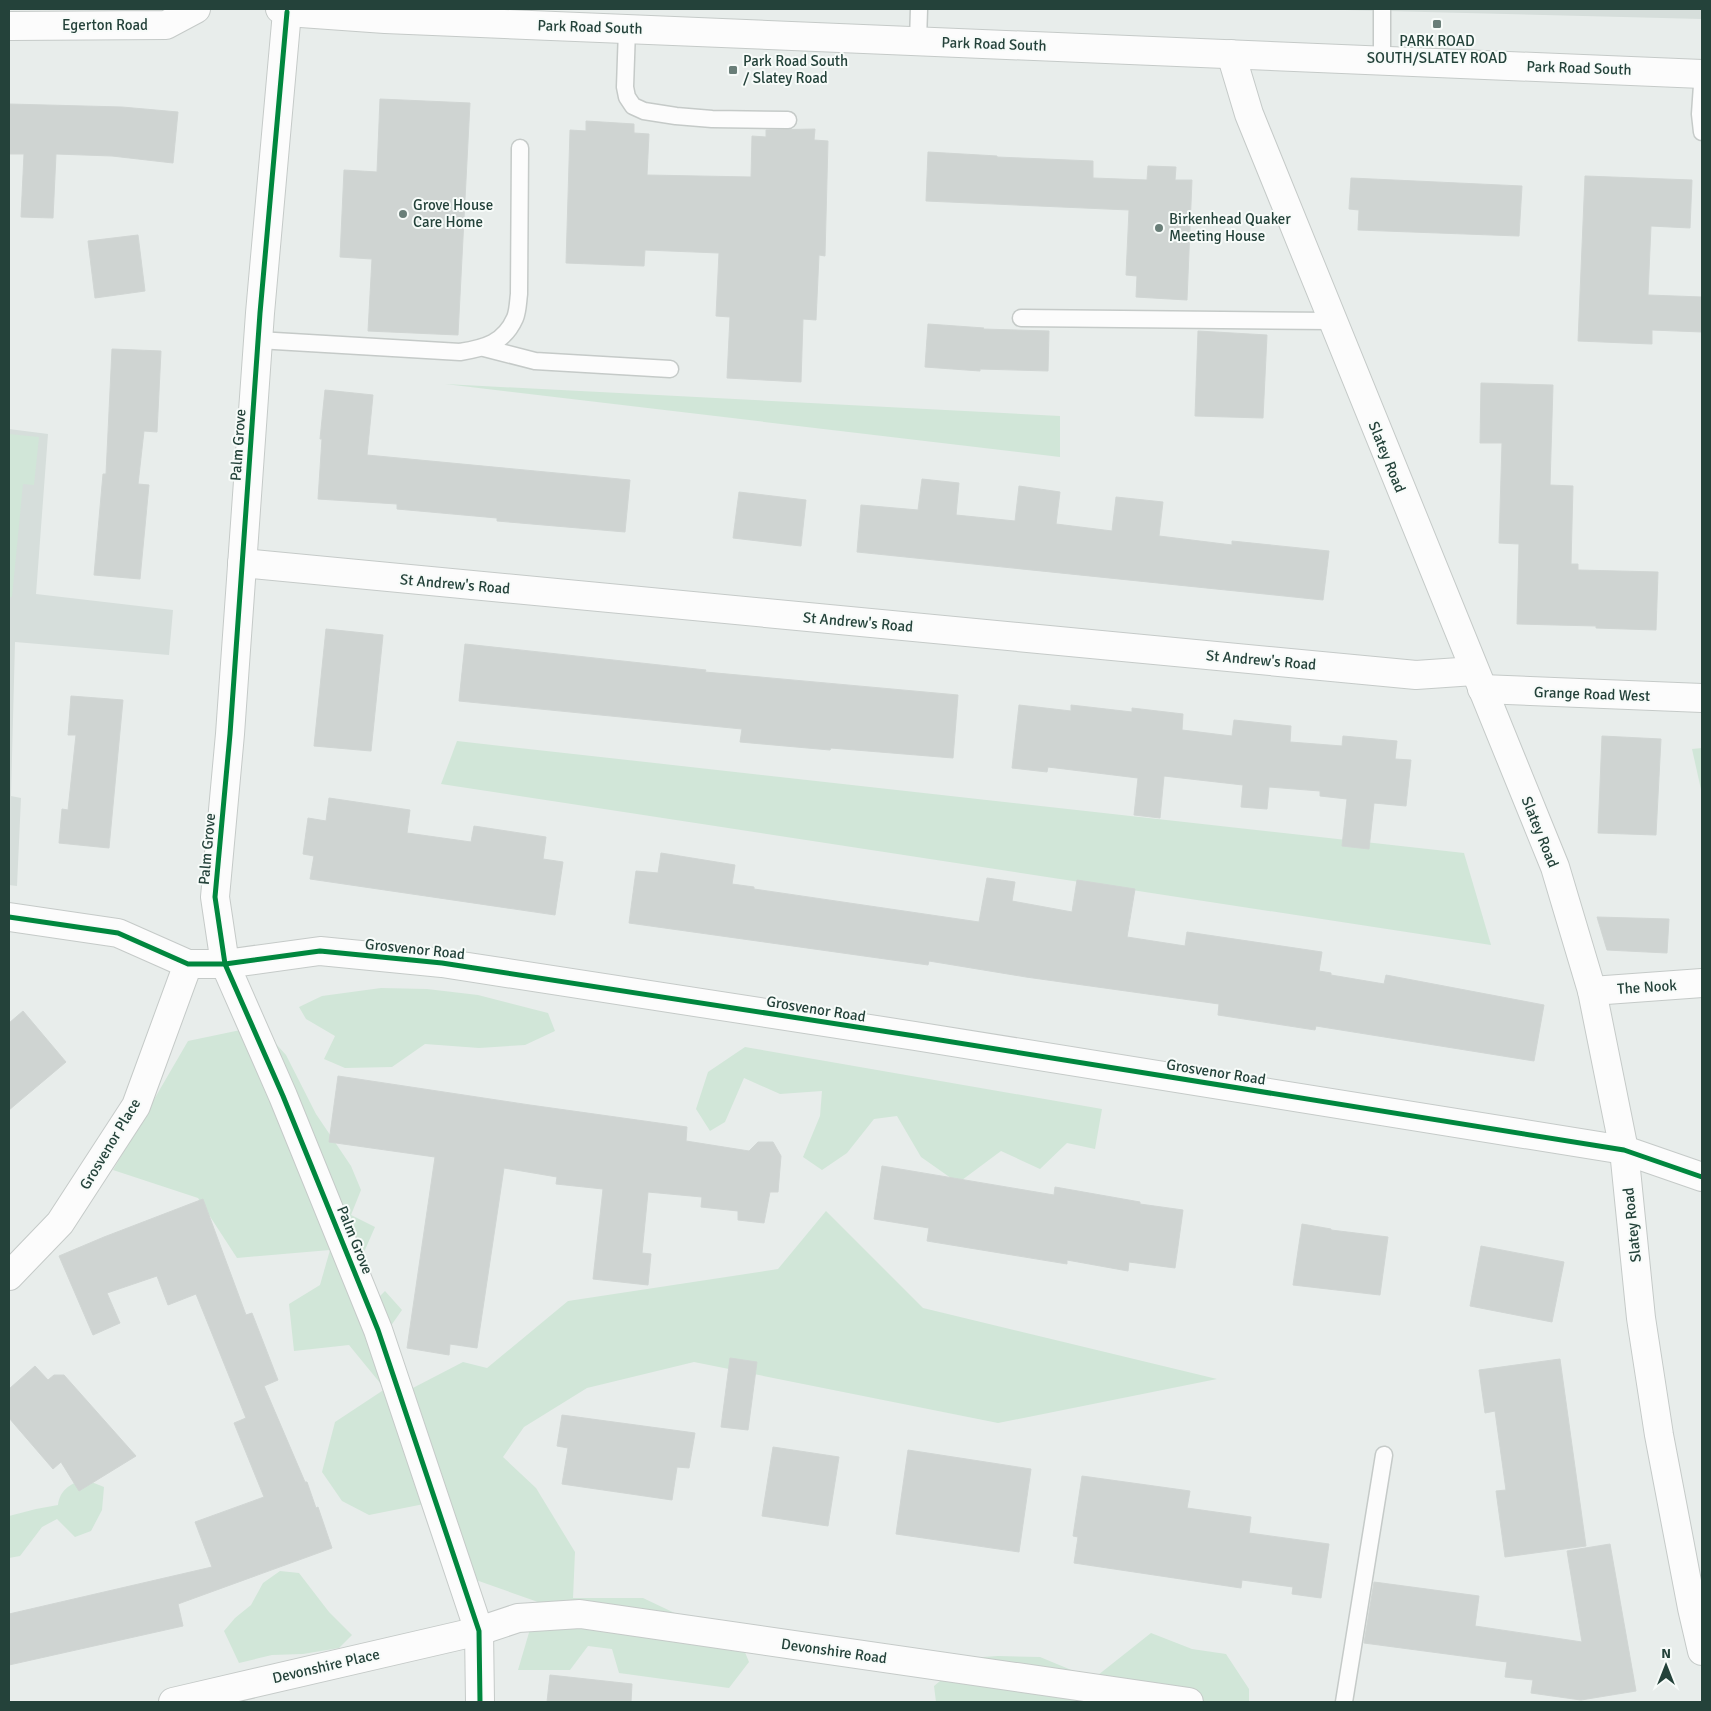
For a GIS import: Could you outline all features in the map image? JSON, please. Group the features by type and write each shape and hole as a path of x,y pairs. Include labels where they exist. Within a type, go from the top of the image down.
{"street":[{"name":"Egerton Road","path":"9,26 166,25 196,9"},
{"name":"Park Road South","path":"284,10 385,19 1702,74"},
{"name":"Palm Grove","path":"284,10 216,897 225,964 284,1096 378,1330 479,1631 480,1702"},
{"name":"Slatey Road","path":"1231,54 1249,114 1555,867 1592,990 1624,1150 1641,1318 1659,1435 1702,1651"},
{"name":"St Andrew's Road","path":"242,563 1478,680"},
{"name":"Grange Road West","path":"1478,680 1702,698"},
{"name":"Grosvenor Road","path":"9,917 118,933 188,964 225,964 320,951 442,963 1624,1150 1702,1177"},
{"name":"Grosvenor Place","path":"9,1276 60,1223 136,1106 188,964"},
{"name":"The Nook","path":"1592,990 1702,983"},
{"name":"Devonshire Road","path":"479,1631 518,1618 580,1614 1120,1697 1190,1702"},
{"name":"Devonshire Place","path":"173,1702 479,1631"}],"lane":[{"path":"918,41 919,9"},
{"path":"1382,9 1382,60"},
{"path":"627,29 625,87 627,97 633,106 644,111 676,116 712,119 788,120"},
{"path":"1702,85 1700,114 1702,132"},
{"path":"258,340 460,352 484,348 502,338 515,317 519,294 520,148"},
{"path":"1021,318 1332,321"},
{"path":"484,348 535,361 670,369"},
{"path":"1344,1702 1384,1455"}],"shaded area":[{"path":"1305,9 1702,9 1702,19"},
{"path":"9,429 48,434 36,594 173,610 169,655 15,642 11,796 21,798 17,886 9,885"}],"green space":[{"path":"445,384 1060,416 1060,457"},
{"path":"9,434 39,437 34,485 23,484 12,597 9,597"},
{"path":"457,741 1464,853 1491,945 441,784"},
{"path":"1702,748 1702,794 1692,749"},
{"path":"381,988 427,989 478,995 548,1013 555,1031 525,1045 479,1048 425,1044 392,1067 345,1068 324,1059 335,1036 306,1019 299,1007 322,996"},
{"path":"260,1026 286,1055 316,1114 351,1166 361,1190 351,1215 375,1227 361,1259 372,1304 385,1291 402,1310 390,1327 409,1390 463,1362 487,1368 568,1301 778,1269 826,1211 923,1308 1217,1379 998,1423 694,1362 587,1388 524,1427 503,1457 536,1488 575,1552 573,1598 643,1598 742,1645 749,1662 729,1688 619,1673 612,1649 588,1646 570,1670 518,1670 538,1602 473,1579 424,1504 369,1515 342,1501 322,1472 335,1422 385,1389 349,1345 294,1351 289,1304 320,1285 330,1250 237,1258 198,1198 113,1170 188,1041"},
{"path":"745,1047 1102,1109 1095,1149 1067,1143 1040,1169 1001,1151 958,1183 921,1157 897,1116 874,1119 847,1153 822,1170 803,1157 820,1116 822,1091 780,1094 744,1078 725,1122 710,1131 696,1109 708,1072"},
{"path":"84,1479 104,1487 102,1510 91,1531 75,1537 57,1519 42,1527 20,1556 9,1558 9,1516 58,1505 61,1495 66,1488"},
{"path":"280,1571 299,1573 329,1612 352,1635 339,1648 303,1654 272,1655 239,1663 224,1631 235,1618 251,1605 263,1583"},
{"path":"1151,1633 1192,1649 1226,1654 1249,1689 1249,1702 936,1702 934,1686 968,1658 998,1656 1040,1657 1093,1679"}],"building":[{"name":"Grove House Care Home","path":"380,99 470,103 458,335 368,331 372,259 340,257 344,170 377,172"},
{"path":"9,104 122,107 178,112 173,163 112,156 56,154 53,218 21,217 24,154 9,154"},
{"path":"586,121 634,124 634,133 649,134 647,175 751,177 752,136 766,137 766,130 815,129 814,140 828,141 825,256 819,255 816,320 803,319 801,382 727,378 730,317 716,316 719,253 645,250 644,266 566,263 570,130 586,131"},
{"path":"928,152 1093,161 1093,178 1147,180 1148,166 1176,167 1175,180 1192,180 1187,300 1136,297 1137,276 1126,275 1129,210 926,201"},
{"path":"1585,176 1692,180 1690,228 1651,226 1648,295 1702,297 1702,332 1652,330 1652,344 1578,341"},
{"path":"1351,178 1522,186 1519,236 1358,230 1359,210 1349,209"},
{"path":"138,235 145,291 95,298 88,241"},
{"path":"928,324 983,329 1049,331 1048,371 980,369 980,371 925,367"},
{"path":"1198,331 1267,335 1263,418 1195,416"},
{"path":"112,349 161,351 157,432 144,431 138,484 149,485 140,579 94,575 103,474 106,474"},
{"path":"1481,383 1553,385 1550,485 1573,486 1571,564 1578,564 1578,570 1658,572 1656,630 1517,624 1519,544 1499,543 1502,443 1480,443"},
{"path":"325,390 373,395 367,455 630,480 625,532 497,521 497,518 397,509 397,504 318,499 322,439 320,439"},
{"path":"922,479 959,483 956,515 1015,521 1019,486 1060,492 1056,524 1112,531 1116,497 1163,502 1159,536 1232,545 1232,541 1329,551 1323,600 857,552 861,505 918,510"},
{"path":"739,492 806,500 801,546 733,538"},
{"path":"326,629 383,635 371,751 314,746"},
{"path":"465,644 706,670 705,672 958,695 953,758 740,742 742,729 459,701"},
{"path":"71,696 123,700 109,848 59,843 62,809 68,810 76,735 68,735"},
{"path":"1019,705 1071,711 1071,705 1132,712 1132,708 1183,714 1182,730 1232,736 1234,720 1291,726 1290,742 1342,746 1343,736 1397,741 1395,759 1411,760 1406,806 1374,803 1369,849 1342,846 1347,799 1320,796 1320,791 1269,787 1267,809 1241,807 1243,785 1164,776 1160,818 1134,815 1138,778 1048,767 1047,772 1012,768"},
{"path":"1602,736 1661,739 1656,835 1598,833"},
{"path":"329,798 410,810 407,833 471,842 474,826 546,837 543,859 563,862 555,915 310,879 314,856 303,854 308,818 326,821"},
{"path":"661,853 735,865 732,884 754,887 754,889 979,922 987,878 1015,882 1012,901 1072,912 1077,880 1135,889 1127,937 1185,946 1187,932 1322,952 1319,971 1331,973 1331,975 1384,984 1386,975 1544,1005 1534,1061 1316,1026 1315,1030 1218,1015 1219,1004 1026,977 929,961 928,965 629,923 636,871 658,873"},
{"path":"1597,917 1669,919 1667,953 1607,950"},
{"path":"23,1011 66,1062 9,1110 9,1023"},
{"path":"338,1076 687,1127 686,1141 749,1151 758,1142 773,1142 781,1156 778,1192 770,1192 764,1223 738,1220 738,1211 701,1207 702,1197 648,1192 642,1253 651,1254 648,1285 593,1279 603,1189 556,1184 557,1177 504,1168 477,1348 450,1344 449,1355 407,1348 435,1157 329,1142"},
{"path":"882,1166 1054,1195 1055,1187 1140,1202 1140,1204 1183,1210 1175,1268 1129,1262 1128,1271 1067,1260 1067,1264 927,1241 929,1228 874,1219"},
{"path":"203,1199 246,1315 252,1313 278,1380 264,1386 305,1482 307,1482 316,1508 318,1507 332,1548 178,1604 183,1626 9,1665 9,1614 212,1567 195,1522 264,1497 234,1423 246,1418 196,1294 168,1305 157,1276 107,1293 120,1323 93,1335 59,1256"},
{"path":"1302,1224 1331,1230 1388,1237 1380,1295 1293,1285"},
{"path":"1481,1246 1564,1262 1552,1322 1470,1306"},
{"path":"730,1358 757,1362 748,1430 721,1427"},
{"path":"1560,1359 1586,1546 1505,1557 1496,1491 1506,1490 1495,1411 1485,1413 1479,1370"},
{"path":"35,1366 48,1380 54,1375 64,1375 136,1456 79,1491 61,1462 53,1469 9,1418 9,1389"},
{"path":"562,1415 695,1433 689,1468 677,1467 672,1500 562,1484 568,1448 557,1446"},
{"path":"773,1447 839,1457 828,1526 762,1516"},
{"path":"908,1450 1031,1469 1019,1552 896,1534"},
{"path":"1082,1476 1190,1491 1187,1508 1251,1517 1249,1533 1329,1544 1321,1598 1292,1594 1293,1587 1242,1580 1241,1588 1074,1563 1078,1537 1073,1536"},
{"path":"1610,1544 1636,1691 1581,1700 1531,1693 1533,1680 1505,1677 1507,1662 1364,1643 1374,1582 1479,1596 1475,1626 1582,1642 1567,1551"},
{"path":"550,1675 632,1684 631,1702 547,1702"}],"cycle path":[{"path":"287,12 260,313 230,734 215,897 225,964 283,1096 378,1330 479,1631 480,1702"},
{"path":"9,917 118,933 188,964 225,964 320,951 442,963 915,1036 1624,1150 1702,1177"}],"place":[{"name":"PARK ROAD SOUTH/SLATEY ROAD","path":"1437,24"},
{"name":"Park Road South / Slatey Road","path":"733,70"},
{"name":"Grove House Care Home","path":"403,214"},
{"name":"Birkenhead Quaker Meeting House","path":"1159,228"}]}
